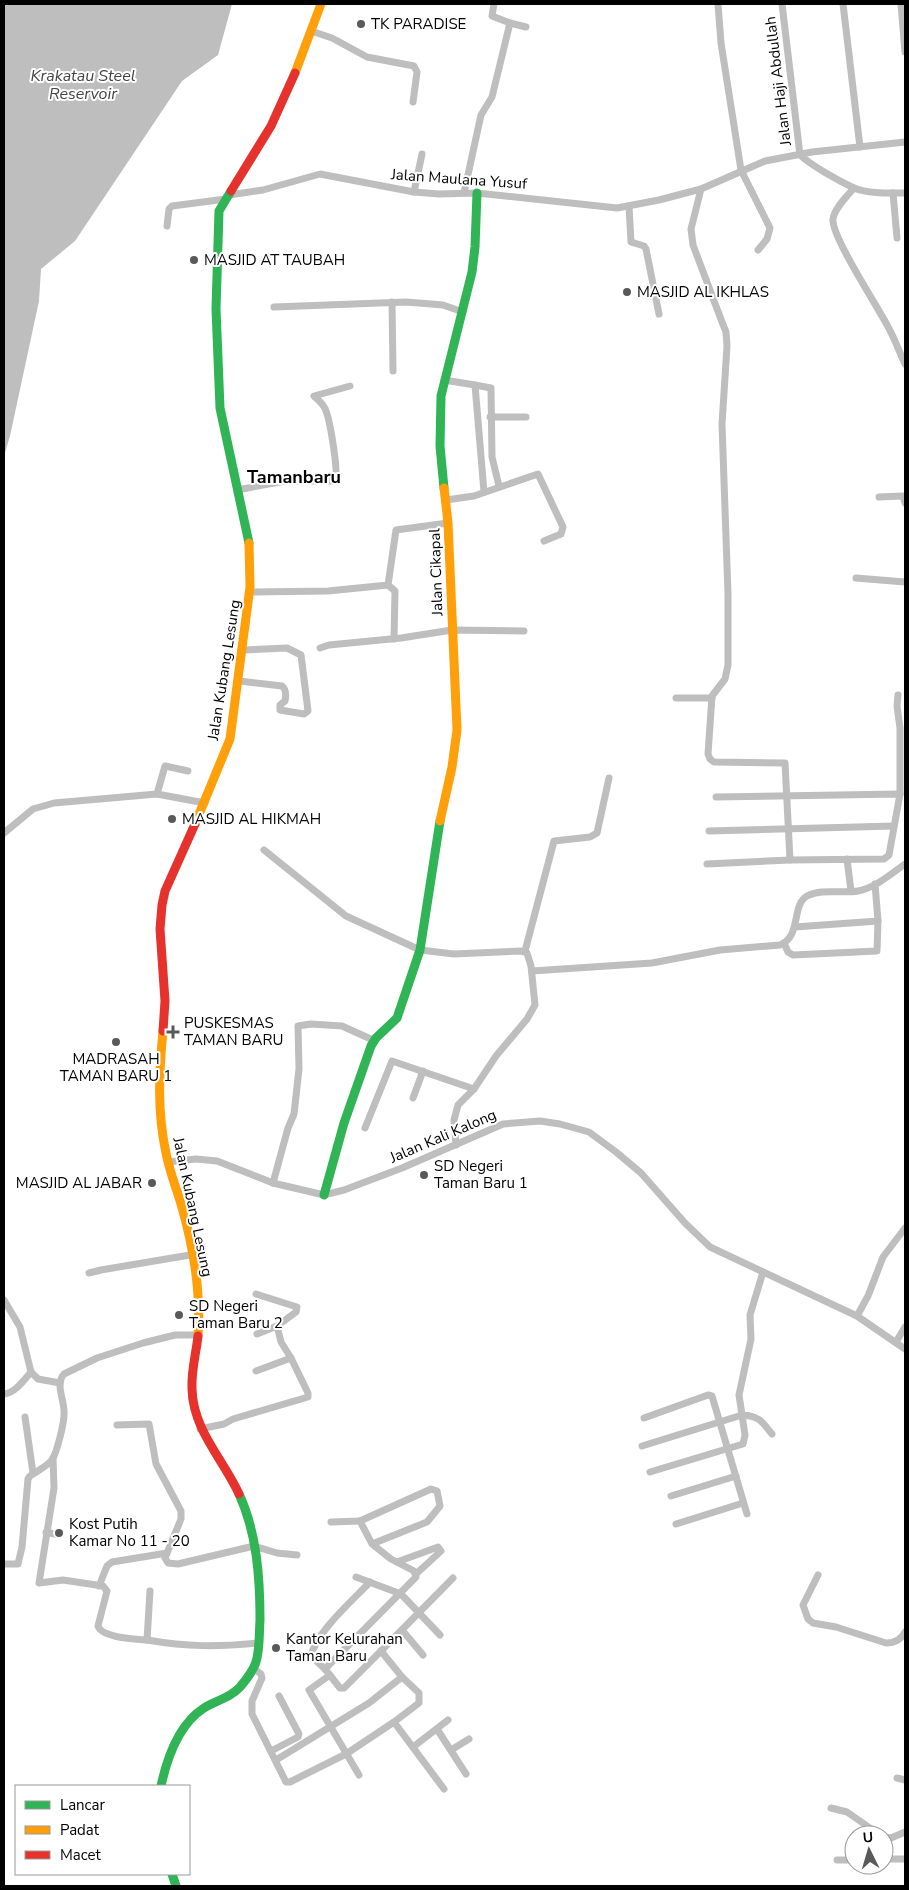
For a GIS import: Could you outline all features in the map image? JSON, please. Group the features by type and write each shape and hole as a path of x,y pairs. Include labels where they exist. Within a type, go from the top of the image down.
{"street":[{"name":"Jalan Kubang Lesung","path":"160,1785 177,1741 192,1717 204,1708 230,1697 253,1668 258,1643 260,1608 258,1572 246,1515 234,1482 206,1442 192,1399 191,1376 198,1335 198,1300 184,1218 168,1162 164,1140 159,1076 165,1007 164,971 159,932 161,906 168,883 205,804 230,739 250,592 250,550 220,408 216,309 219,212 271,126 291,82 321,4"},
{"path":"494,4 492,16 526,27"},
{"path":"718,4 721,43 742,170 770,228 767,239 758,250"},
{"name":"Jalan Haji Abdullah","path":"782,4 800,155"},
{"path":"843,4 860,147"},
{"path":"901,4 905,52"},
{"path":"464,193 481,115 492,97 510,23"},
{"path":"311,31 332,38 367,57 414,66 417,72 412,102"},
{"name":"Jalan Maulana Yusuf","path":"167,226 169,209 172,206 254,192 320,174 414,192 439,194 477,193 552,200 600,207 629,206 701,189 765,161 905,142"},
{"path":"414,192 422,154"},
{"path":"800,155 854,188 865,191 905,193"},
{"path":"854,188 835,214 832,222 859,278 888,326 905,364"},
{"path":"701,189 691,229 692,245 726,332 727,346 722,424 728,594 728,665 726,679 712,698 708,754 714,762 785,763 790,860"},
{"name":"Jalan Cikapal","path":"373,1040 390,1027 397,1018 420,950 457,730 448,523 440,446 441,396 463,312 475,247 477,193"},
{"path":"893,193 897,238"},
{"path":"629,206 631,243 644,246 648,253 659,314"},
{"path":"392,302 393,371"},
{"path":"274,307 392,302 434,304 463,312"},
{"path":"444,380 490,388 492,459 498,486"},
{"path":"475,385 484,492"},
{"path":"237,490 286,481 335,481 335,461 329,420 324,406 314,396 350,386"},
{"path":"490,417 526,417"},
{"path":"446,500 474,496 535,474 539,475 563,527 561,534 544,541"},
{"path":"879,497 903,496 905,503"},
{"path":"388,585 396,530 448,523"},
{"path":"856,578 905,582"},
{"path":"250,592 328,591 388,585 395,591 394,639"},
{"path":"320,648 342,643 394,639 452,630 524,631"},
{"path":"239,681 282,686 285,690 285,700 280,705 280,710 304,714 308,711 301,654 288,648 243,650"},
{"path":"707,864 790,860 884,860 887,858 900,794 898,695"},
{"path":"676,698 712,698"},
{"path":"157,794 165,766 188,771"},
{"path":"525,951 554,841 590,837 597,833 609,778"},
{"path":"4,833 28,812 39,806 157,794 205,804"},
{"path":"716,797 900,794"},
{"path":"709,831 894,826"},
{"path":"264,850 346,916 420,950 454,954 525,951"},
{"path":"847,859 851,891"},
{"path":"532,970 652,963 720,950 776,946 784,943 795,927 799,907 808,895 860,891 882,880 905,864"},
{"path":"784,943 788,952 793,955 875,952 878,949 878,921 875,884"},
{"path":"795,927 878,921"},
{"path":"456,1146 455,1112 461,1100 474,1089 496,1056 533,1009 536,1002 529,956 525,951"},
{"path":"274,1183 288,1128 294,1114 299,1069 298,1026 303,1024 342,1026 373,1040 347,1114 324,1194"},
{"path":"365,1128 391,1061 474,1089"},
{"path":"413,1098 423,1071"},
{"name":"Jalan Kali Kalong","path":"168,1162 196,1159 217,1161 274,1183 324,1194 344,1190 456,1146 503,1124 540,1121 560,1124 589,1132 616,1152 641,1173 710,1247 857,1316 905,1349"},
{"path":"857,1316 868,1296 883,1257 905,1228"},
{"path":"89,1274 110,1268 190,1255"},
{"path":"650,1472 728,1449 743,1444 745,1441 739,1395 751,1339 750,1315 763,1272"},
{"path":"256,1294 297,1307 296,1312 278,1326 257,1334"},
{"path":"4,1300 20,1327 31,1372 38,1379 60,1383"},
{"path":"200,1428 224,1424 233,1419 307,1398 308,1393 279,1336 278,1326"},
{"path":"896,1342 905,1327"},
{"path":"198,1335 167,1336 112,1352 64,1374 60,1383 64,1412 53,1458 54,1488 39,1584 63,1580 103,1586 107,1591 98,1626 99,1630 116,1636 187,1646 210,1647 258,1643"},
{"path":"256,1371 290,1358"},
{"path":"4,1394 13,1390 31,1372"},
{"path":"644,1418 708,1395 714,1398 747,1514"},
{"path":"642,1446 742,1415 759,1418 772,1434"},
{"path":"25,1417 34,1473"},
{"path":"118,1425 145,1423 149,1426 156,1464 181,1511 181,1519 166,1553 166,1561 172,1565 254,1546 277,1553 297,1555"},
{"path":"4,1564 18,1564 22,1547 28,1479 53,1458"},
{"path":"671,1496 736,1476"},
{"path":"331,1522 360,1521 431,1489 436,1491 440,1506 429,1520 372,1544"},
{"path":"676,1524 743,1502"},
{"path":"360,1521 372,1544 416,1574"},
{"path":"46,1532 59,1535"},
{"path":"359,1775 309,1690 414,1581 416,1574 441,1551 438,1547 397,1562"},
{"path":"99,1586 106,1566 112,1562 166,1553"},
{"path":"818,1575 803,1605 808,1619 814,1623 893,1644 900,1640 905,1632"},
{"path":"356,1577 401,1594 440,1635"},
{"path":"370,1582 339,1614 316,1642 311,1656 340,1688 344,1688 453,1578"},
{"path":"147,1640 150,1591"},
{"path":"402,1630 423,1654"},
{"path":"253,1668 262,1678 252,1701 252,1714 284,1779 286,1782 290,1782 346,1754 420,1703 419,1693 402,1677 381,1651"},
{"path":"276,1760 369,1703 402,1677"},
{"path":"271,1751 298,1737 299,1734 279,1696"},
{"path":"413,1747 448,1720"},
{"path":"394,1722 444,1789"},
{"path":"437,1728 466,1774"},
{"path":"451,1750 469,1739"},
{"path":"897,1778 905,1780"},
{"path":"831,1808 847,1812 866,1825"},
{"path":"837,1860 844,1860"}],"water":[{"name":"Krakatau Steel Reservoir","path":"4,4 232,4 218,55 182,81 75,241 41,269 39,301 4,456"}],"traffic: fast":[{"path":"231,191 219,211 216,309 220,408 249,543"},
{"path":"444,488 440,446 441,396 472,272 477,193"},
{"path":"324,1195 344,1123 371,1046 376,1038 397,1018 420,950 440,821"},
{"path":"161,1785 171,1753 181,1732 195,1715 204,1708 236,1691 249,1675 256,1662 259,1647 260,1620 258,1572 254,1540 239,1494"},
{"path":"172,1875 176,1886"}],"traffic: slow":[{"path":"295,73 321,4"},
{"path":"440,821 452,767 457,730 448,523 444,488"},
{"path":"195,824 230,739 250,587 249,543"},
{"path":"163,1031 160,1077 161,1122 167,1159 185,1220 192,1252 197,1286 198,1336"}],"traffic: jam":[{"path":"231,191 271,126 295,73"},
{"path":"163,1031 165,1001 160,929 162,905 165,891 195,824"},
{"path":"198,1336 192,1376 194,1404 203,1431 239,1494"}],"place":[{"name":"TK PARADISE","path":"361,24"},
{"name":"MASJID AT TAUBAH","path":"194,260"},
{"name":"MASJID AL IKHLAS","path":"627,292"},
{"name":"MASJID AL HIKMAH","path":"172,819"},
{"name":"PUSKESMAS TAMAN BARU","path":"173,1032"},
{"name":"MADRASAH TAMAN BARU 1","path":"116,1042"},
{"name":"SD Negeri Taman Baru 1","path":"424,1175"},
{"name":"MASJID AL JABAR","path":"152,1183"},
{"name":"SD Negeri Taman Baru 2","path":"179,1315"},
{"name":"Kost Putih Kamar No 11 - 20","path":"59,1533"},
{"name":"Kantor Kelurahan Taman Baru","path":"276,1648"}],"district":[{"name":"Tamanbaru","path":"294,477"}]}
